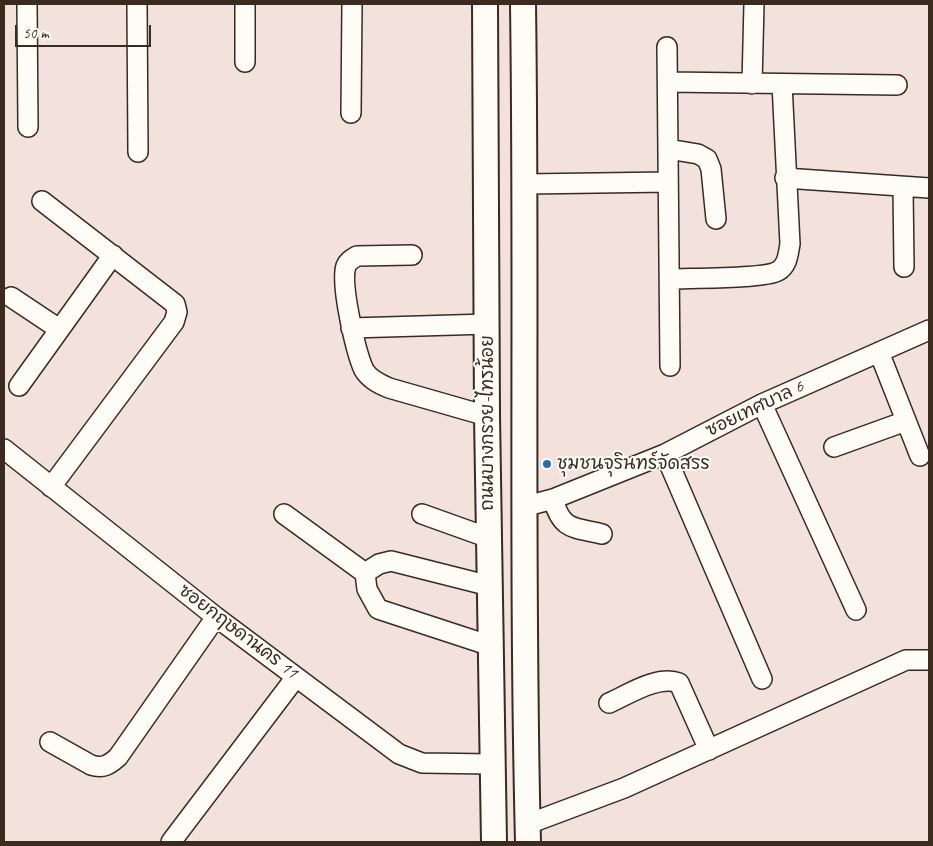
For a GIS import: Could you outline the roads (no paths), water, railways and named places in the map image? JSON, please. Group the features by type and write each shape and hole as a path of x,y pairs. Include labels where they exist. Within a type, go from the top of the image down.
{"main road":[{"name":"ถนนบางกรวย-ไทรน้อย","path":"485,4 487,416 494,842"},
{"name":"ถนนบางกรวย-ไทรน้อย","path":"523,4 526,184 523,507 528,833"},
{"path":"492,699 527,698"}],"street":[{"path":"27,4 28,127"},
{"path":"137,4 138,152"},
{"path":"245,4 245,62"},
{"path":"351,113 352,4"},
{"path":"752,84 754,4"},
{"path":"667,47 670,366"},
{"path":"668,82 897,85"},
{"path":"670,279 759,275 778,271 786,263 790,244 785,178 782,84"},
{"path":"668,150 698,154 707,159 711,169 716,220"},
{"path":"785,178 903,188 929,188"},
{"path":"526,184 668,182"},
{"path":"903,188 904,268"},
{"path":"42,201 175,304 177,312 174,322 51,487"},
{"path":"412,254 357,256 350,260 346,266 345,277 351,328 364,371 375,381 434,402 487,416"},
{"path":"19,386 113,255"},
{"path":"12,297 59,329"},
{"path":"351,328 488,324"},
{"name":"ซอยเทศบาล 6","path":"523,507 553,499 665,454 762,404 929,330"},
{"path":"879,352 920,456"},
{"path":"762,404 856,610"},
{"path":"834,447 906,421"},
{"name":"ซอยกฤษดานคร 11","path":"4,449 216,617 409,760 422,763 493,764"},
{"path":"665,454 762,679"},
{"path":"553,499 558,515 563,523 602,534"},
{"path":"284,514 365,573 367,588 378,609 491,646"},
{"path":"422,514 489,538"},
{"path":"365,573 379,564 391,561 490,586"},
{"path":"50,742 92,765 98,767 109,766 118,757 216,617"},
{"path":"528,833 906,660 929,660"},
{"path":"171,842 296,677"},
{"path":"610,703 660,681 671,680 679,683 708,750"}],"place":[{"name":"ชุมชนจุรินทร์จัดสรร","path":"547,464"}]}
